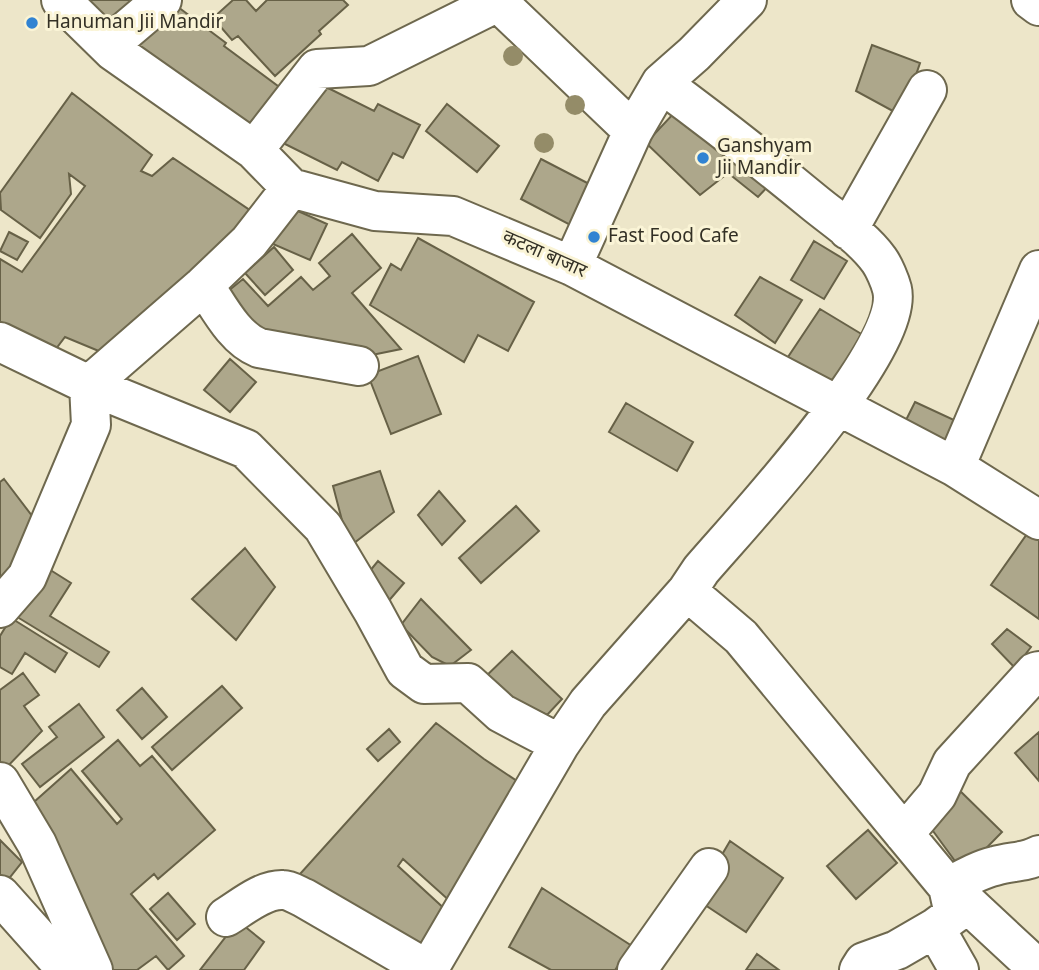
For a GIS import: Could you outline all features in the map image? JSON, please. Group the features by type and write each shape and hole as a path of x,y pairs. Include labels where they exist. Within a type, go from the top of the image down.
{"street":[{"path":"61,0 113,51 254,150 291,188 249,242 89,385"},
{"path":"113,51 122,34 162,0"},
{"path":"572,266 633,131 661,83 747,0"},
{"path":"1031,0 1039,6"},
{"path":"254,150 317,69 369,66 498,1 633,131"},
{"path":"226,917 262,896 285,890 304,898 428,970 560,744 589,704 687,591 701,570 839,407 873,354 888,321 893,291 880,261 848,230 740,142 661,83"},
{"path":"848,230 927,90"},
{"name":"कटला बाजार","path":"291,188 375,211 453,216 572,266 955,467 1039,520"},
{"path":"955,467 1039,271"},
{"path":"204,285 235,330 251,344 260,348 359,366"},
{"path":"0,342 89,385 246,449 323,527 373,611 404,670 424,684 468,683 501,713 560,744"},
{"path":"0,608 27,577 91,425 89,385"},
{"path":"687,591 741,638 904,834 946,910 959,970"},
{"path":"904,834 937,795 951,763 1035,672 1039,671"},
{"path":"0,782 37,844 93,970"},
{"path":"859,970 864,962 897,950 946,910 970,875 996,865 1030,860 1039,855"},
{"path":"637,970 709,868"},
{"path":"0,895 67,970"},
{"path":"946,910 968,904 1039,970"}],"building":[{"path":"88,0 151,0 112,31"},
{"path":"233,0 246,0 256,11 267,0 343,0 348,5 275,76 238,36 232,40 213,18"},
{"path":"170,1 286,92 249,141 131,53"},
{"path":"872,45 920,63 902,116 856,91"},
{"path":"312,80 374,111 378,104 420,125 403,158 393,153 378,181 342,162 337,170 281,142"},
{"path":"72,93 152,155 141,171 152,176 173,158 254,213 106,354 65,337 49,358 0,334 0,259 22,272 85,186 69,174 71,194 40,238 1,210 0,193"},
{"path":"447,104 499,146 477,172 426,131"},
{"name":"Ganshyam Jii Mandir","path":"674,113 770,184 758,197 728,173 700,195 646,143"},
{"path":"541,159 597,188 576,228 521,199"},
{"path":"289,207 327,224 310,260 273,244"},
{"path":"9,232 28,242 17,260 0,251"},
{"path":"352,234 381,268 352,293 401,349 367,356 264,339 222,296 243,279 268,306 301,277 313,290 330,276 319,263"},
{"path":"418,238 534,302 508,351 478,335 464,362 370,305 391,264 401,270"},
{"path":"814,241 847,261 824,299 791,280"},
{"path":"274,247 293,270 265,295 245,273"},
{"path":"760,277 802,300 775,343 735,315"},
{"path":"820,309 873,341 841,389 788,357"},
{"path":"418,356 441,414 391,434 368,375"},
{"path":"230,359 256,382 230,412 204,390"},
{"path":"915,402 954,420 943,452 900,432"},
{"path":"626,403 693,442 677,471 609,432"},
{"path":"380,471 394,512 349,547 333,486"},
{"path":"4,479 42,529 0,581 0,482"},
{"path":"439,491 465,521 442,545 418,515"},
{"path":"516,506 539,531 481,583 459,558"},
{"path":"1034,524 1039,527 1039,619 991,585"},
{"path":"245,548 275,587 236,640 192,599"},
{"path":"378,561 404,583 386,604 360,583"},
{"path":"44,566 71,583 50,616 109,652 99,667 14,615"},
{"path":"421,599 471,650 450,666 432,657 401,625"},
{"path":"11,618 67,653 55,672 25,653 12,674 0,667 0,636"},
{"path":"1007,629 1031,647 1015,668 992,644"},
{"path":"512,651 562,699 547,715 480,682"},
{"path":"23,673 39,695 24,706 42,731 2,772 0,690"},
{"path":"222,686 242,708 172,770 152,747"},
{"path":"142,688 167,717 142,739 117,710"},
{"path":"79,704 104,737 40,787 22,764 57,737 49,727"},
{"path":"436,723 523,785 452,903 403,859 398,866 448,912 424,958 291,884"},
{"path":"389,729 400,742 378,761 367,749"},
{"path":"1039,732 1039,781 1015,753"},
{"path":"118,740 140,766 152,756 215,830 158,879 154,874 131,894 184,956 168,970 156,956 137,970 102,970 25,810 71,769 117,824 122,819 82,771"},
{"path":"951,782 1002,832 963,872 925,820"},
{"path":"868,830 897,863 856,899 827,866"},
{"path":"0,840 22,862 3,886 0,882"},
{"path":"730,841 783,878 746,932 696,899"},
{"path":"542,888 632,946 615,970 551,970 509,947"},
{"path":"168,893 195,924 177,940 150,909"},
{"path":"238,921 264,942 244,970 200,970"},
{"path":"757,954 779,970 746,970"}],"place":[{"name":"Hanuman Jii Mandir","path":"32,23"},
{"name":"Ganshyam Jii Mandir","path":"703,158"},
{"name":"Fast Food Cafe","path":"594,237"}]}
